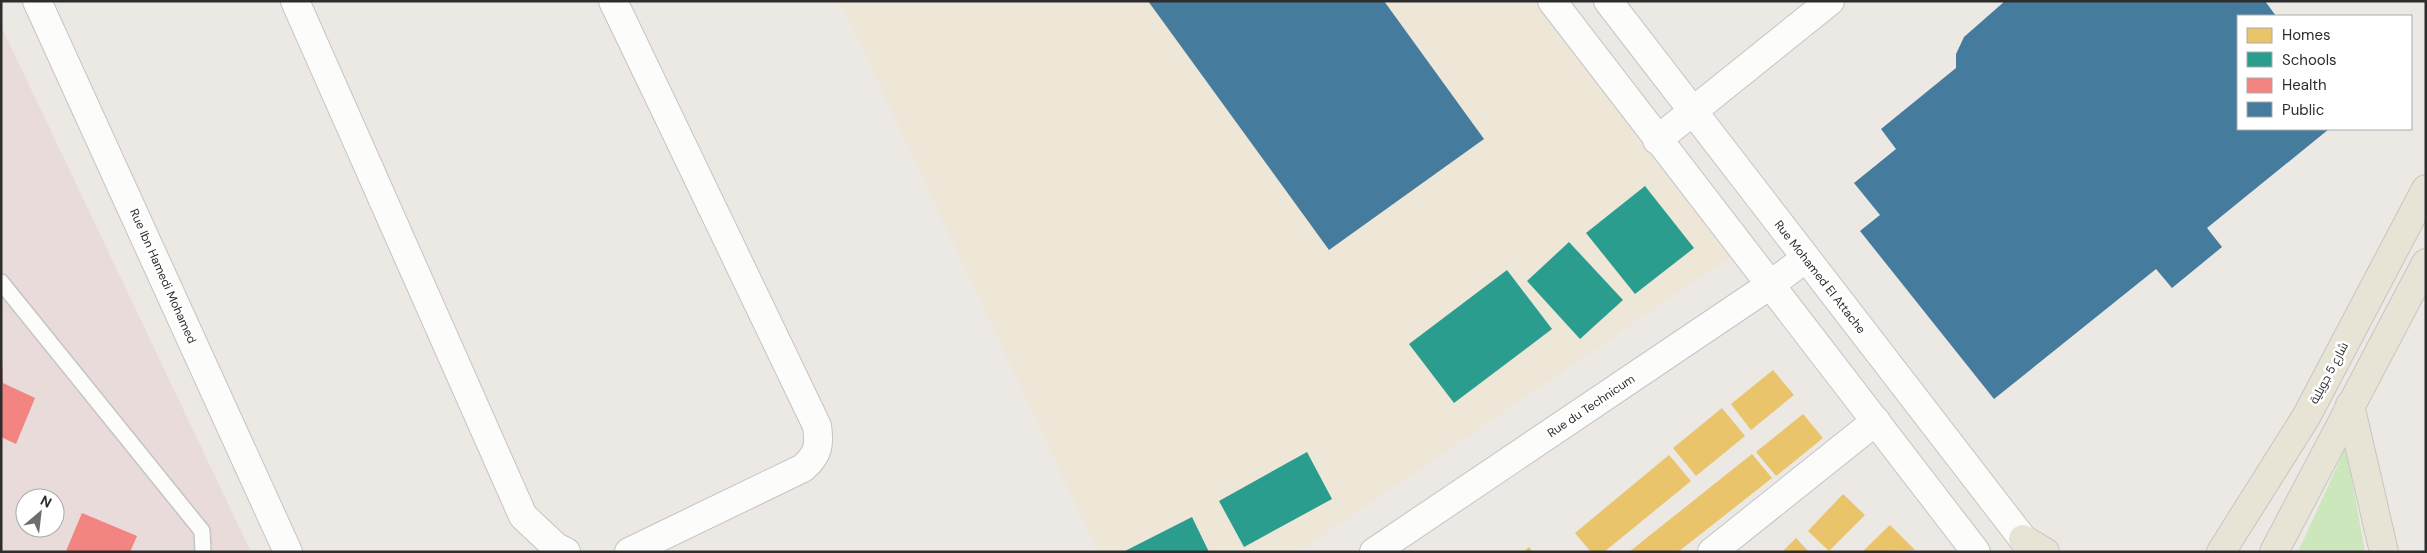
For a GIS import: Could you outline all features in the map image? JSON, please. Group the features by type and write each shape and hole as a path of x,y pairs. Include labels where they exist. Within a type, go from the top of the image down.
{"main road":[{"name":"شارع 5 جويلية","path":"2221,547 2306,417 2426,189"},
{"path":"2274,552 2426,263"},
{"path":"2350,405 2384,552"}],"street":[{"name":"Rue Ibn Hamedi Mohamed","path":"37,1 288,552"},
{"path":"295,1 522,516 556,548 566,552"},
{"path":"613,1 817,426 819,440 815,455 803,468 629,552"},
{"path":"1552,1 1657,140 1876,422 1969,549"},
{"name":"Rue Mohamed El Attache","path":"1608,1 1806,258 2034,547"},
{"path":"1657,140 1830,1"},
{"name":"Rue du Technicum","path":"1374,552 1806,258"},
{"path":"1712,552 1876,422"}],"lane":[{"path":"1,282 202,531 203,552"}],"shaded area":[{"path":"840,1 1532,1 1730,257 1299,552 1098,552"},
{"path":"1,26 251,552 1,552"}],"green space":[{"path":"2346,447 2365,552 2298,552"}],"building: Homes":[{"path":"1773,370 1794,395 1751,430 1731,404"},
{"path":"1722,408 1745,436 1696,476 1673,448"},
{"path":"1803,414 1823,438 1776,476 1756,452"},
{"path":"1752,454 1772,478 1678,552 1629,552"},
{"path":"1669,455 1691,481 1604,552 1591,552 1575,533"},
{"path":"1843,494 1865,515 1829,551 1808,531"},
{"path":"1890,525 1915,550 1862,552"},
{"path":"1796,538 1809,552 1782,552"},
{"path":"1529,547 1533,552 1523,552"}],"building: Schools":[{"path":"1645,186 1694,248 1635,294 1586,233"},
{"path":"1569,242 1623,300 1580,339 1527,281"},
{"path":"1507,270 1552,329 1454,403 1409,344"},
{"path":"1307,452 1332,499 1244,547 1219,501"},
{"path":"1192,517 1209,552 1123,552"}],"building: Health":[{"path":"2,360 3,383 35,398 16,444 1,437"},
{"path":"82,513 137,536 130,552 66,551"}],"building: Public":[{"path":"1148,1 1384,1 1484,139 1329,250"},
{"path":"2005,1 2265,1 2275,15 2237,15 2237,130 2328,130 2207,228 2222,247 2172,288 2156,269 1994,399 1860,231 1880,215 1854,183 1896,149 1881,129 1956,68 1956,54 1964,37"}]}
